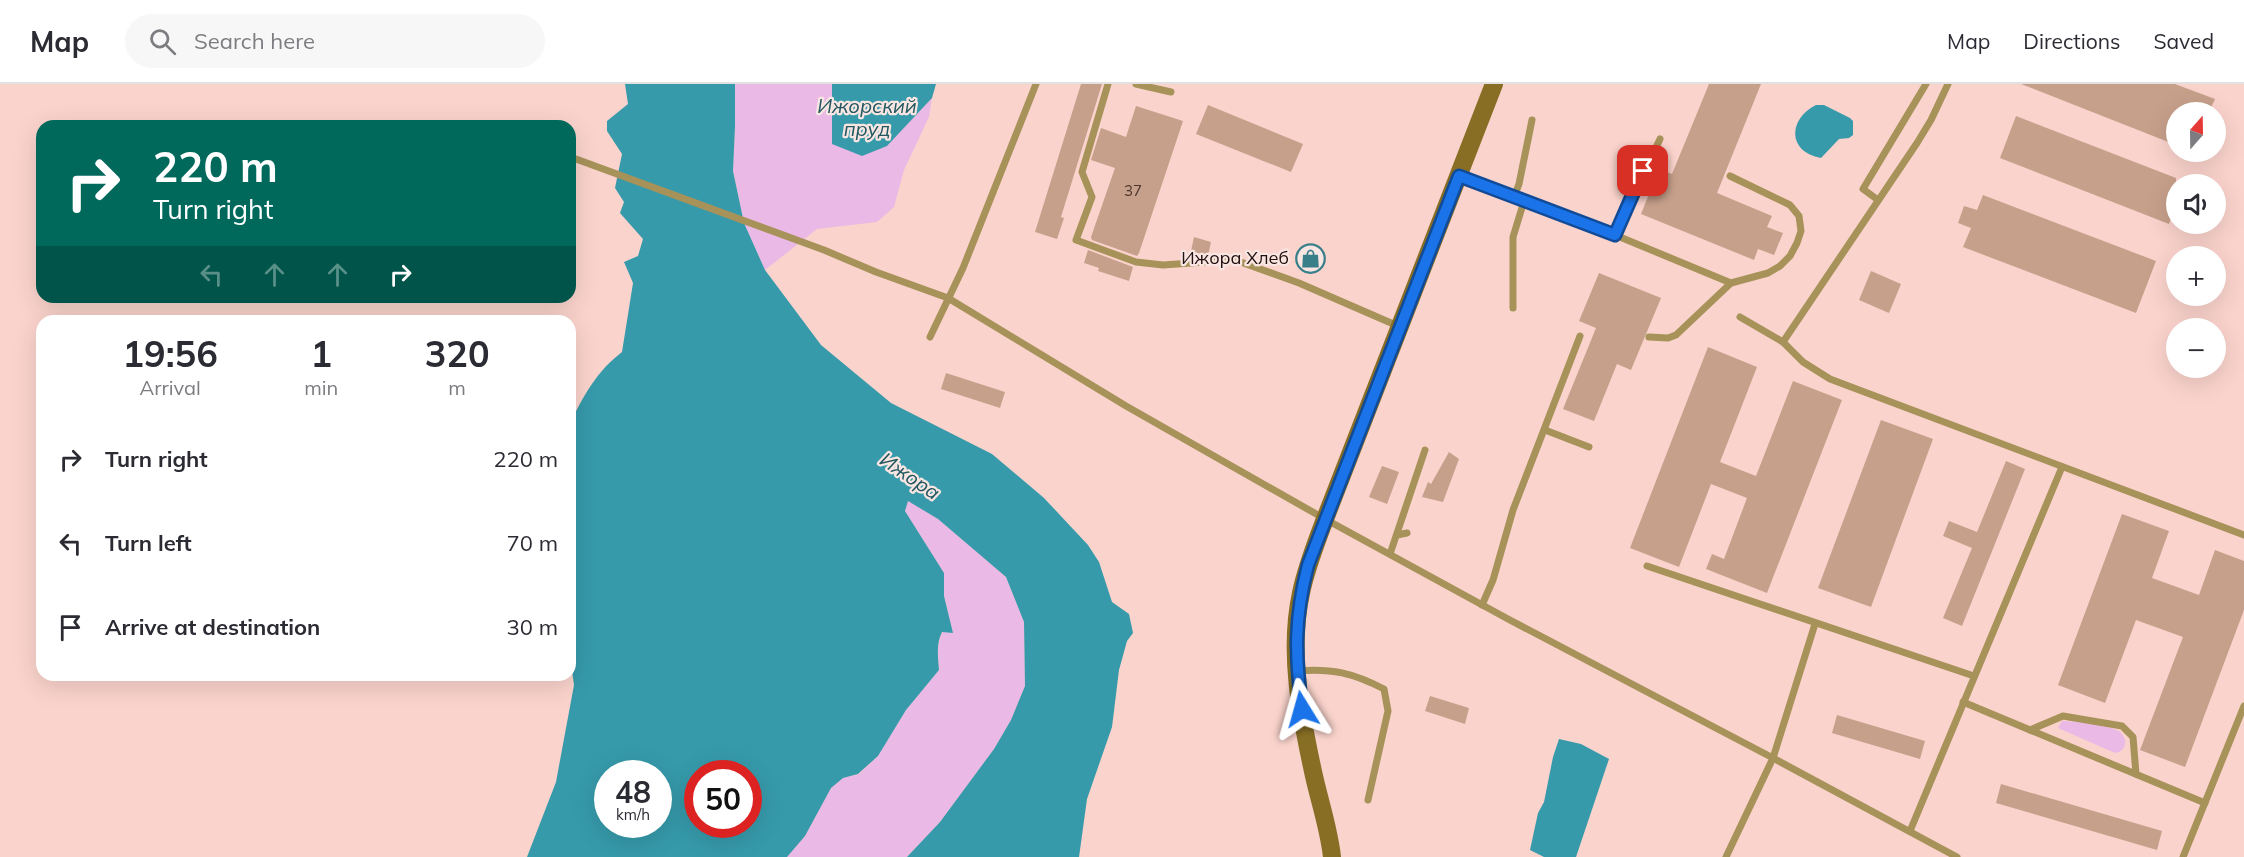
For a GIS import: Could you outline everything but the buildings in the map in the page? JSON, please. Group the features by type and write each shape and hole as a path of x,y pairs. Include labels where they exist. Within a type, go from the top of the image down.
{"main road":[{"path":"1332,857 1328,828 1308,747 1297,671 1296,632 1301,593 1308,565 1325,519 1494,84"}],"lane":[{"path":"930,337 963,268 1036,84"},
{"path":"1108,84 1082,172 1092,197 1076,240 1136,262 1163,265 1235,260 1299,283 1400,326"},
{"path":"1136,84 1171,92"},
{"path":"1878,200 1863,189 1926,84"},
{"path":"1783,342 1931,120 1948,84"},
{"path":"1514,197 1519,184 1532,120"},
{"path":"1615,235 1660,139"},
{"path":"576,159 948,298 1126,406 1325,519 1957,857"},
{"path":"1459,176 1615,235 1731,284"},
{"path":"1649,337 1668,338 1676,335 1731,284 1768,273 1790,256 1801,231 1799,216 1790,205 1730,176"},
{"path":"1513,309 1513,237 1524,201"},
{"path":"1740,317 1783,342 1803,362 1830,380 2244,535"},
{"path":"1482,605 1493,580 1513,510 1580,336"},
{"path":"1545,430 1589,447"},
{"path":"1389,554 1425,450"},
{"path":"1910,831 2062,467"},
{"path":"1397,535 1407,533"},
{"path":"1647,566 1974,676"},
{"path":"1726,857 1773,758 1815,624"},
{"path":"1297,671 1338,670 1361,677 1384,688 1388,711 1368,800"},
{"path":"1963,702 2205,803"},
{"path":"2183,857 2244,706"},
{"path":"2030,730 2063,716 2122,726 2133,737 2136,774"}],"shaded area":[{"path":"735,84 832,84 832,144 887,146 932,98 929,117 904,170 894,207 877,222 817,229 765,270 744,223 733,171"},
{"path":"908,500 938,519 1006,577 1024,622 1025,686 1011,720 994,749 940,822 907,857 787,857 805,836 831,788 843,778 859,774 878,756 906,710 939,670 938,646 943,631 953,633 944,596 944,573 905,511"},
{"path":"2062,721 2115,729 2123,735 2124,746 2122,750 2115,753 2058,728"}],"water":[{"name":"Ижора","path":"625,84 735,84 733,171 744,223 765,270 821,345 891,403 992,454 1044,498 1088,545 1099,562 1112,602 1129,614 1133,633 1127,641 1119,670 1112,727 1087,799 1079,857 907,857 940,822 994,749 1011,720 1025,686 1024,622 1006,577 938,519 908,501 905,511 944,573 944,596 953,633 942,632 938,646 939,670 906,710 878,756 858,774 843,778 831,788 805,836 787,857 527,857 556,782 573,681 576,681 576,412 605,367 622,352 633,283 624,262 638,256 643,239 620,213 624,202 615,188 622,154 607,131 607,121 628,104"},
{"name":"Ижорский пруд","path":"832,84 936,84 932,98 887,146 862,156 832,144"},
{"path":"1816,105 1824,105 1853,121 1853,135 1839,139 1821,158 1810,155 1802,149 1795,135 1800,118"},
{"path":"1559,739 1581,744 1609,759 1576,857 1544,857 1530,850"}],"place":[{"name":"Ижора Хлеб","path":"1310,258"}],"route":[{"path":"1302,709 1297,671 1296,632 1297,614 1308,565 1459,176 1615,235 1643,171"}]}
